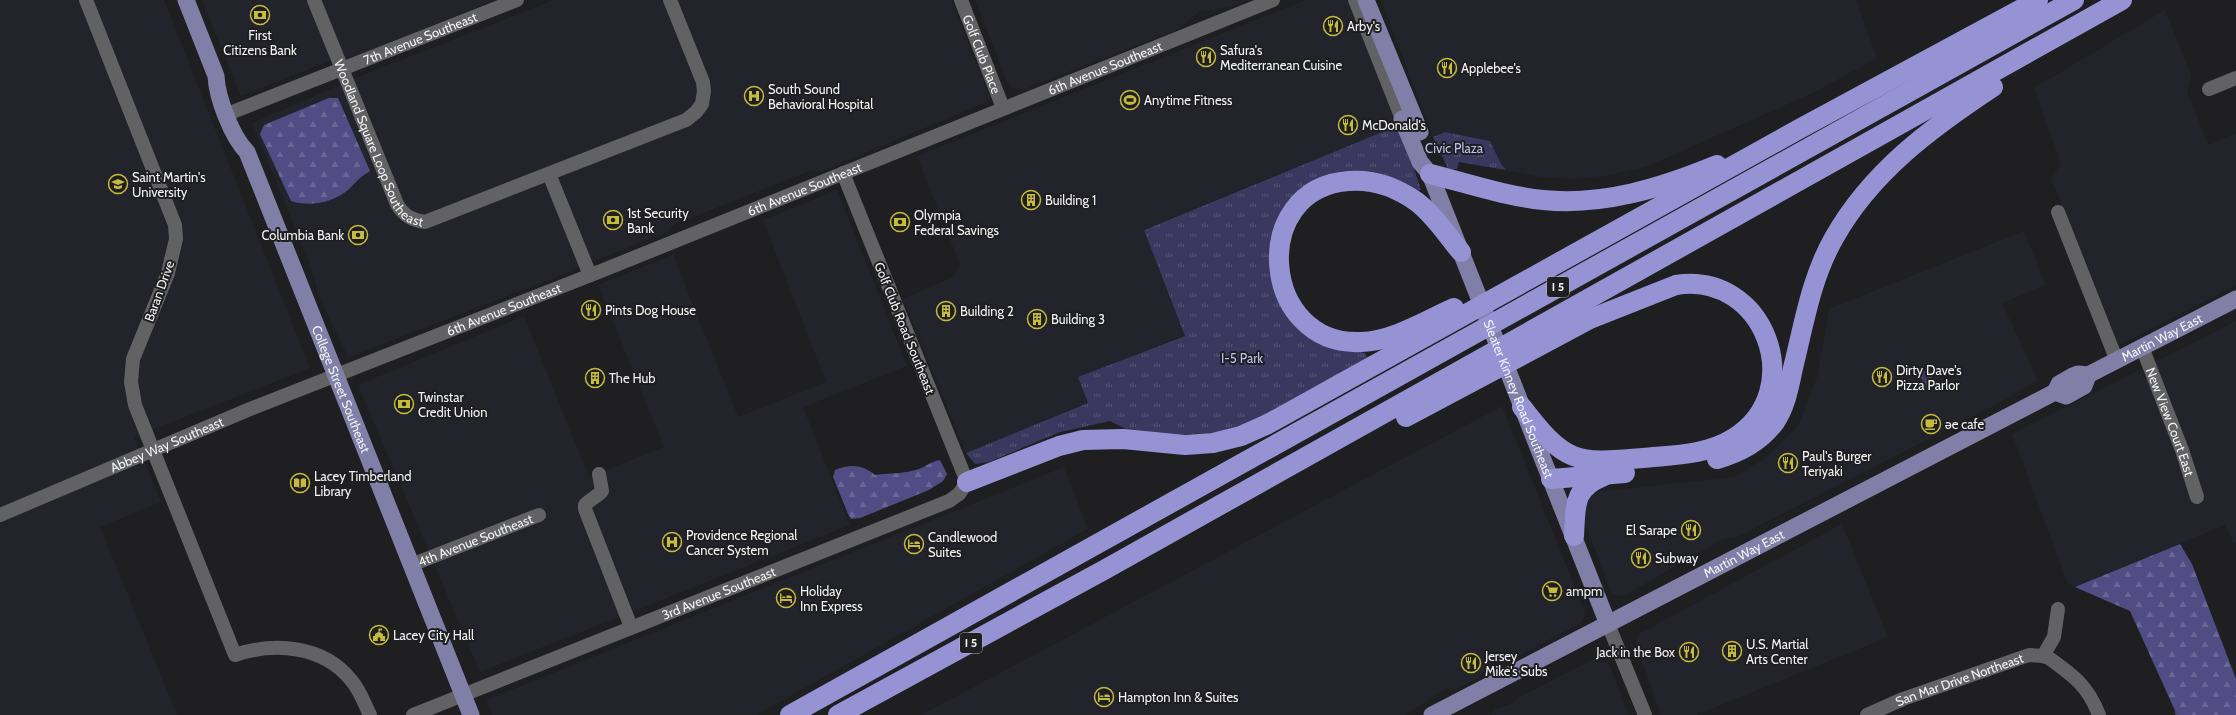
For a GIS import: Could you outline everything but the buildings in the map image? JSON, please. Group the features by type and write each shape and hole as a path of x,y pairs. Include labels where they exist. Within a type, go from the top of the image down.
{"highway":[{"path":"967,482 1059,446 1083,440 1123,439 1185,445 1213,443 1241,436 1268,424 1801,128 2038,0"},
{"name":"I 5","path":"790,715 2074,0"},
{"name":"I 5","path":"838,715 1104,570 2122,0"},
{"path":"1551,479 1706,463 1730,456 1761,437 1774,423 1785,401 1806,312 1821,265 1834,238 1861,196 1890,164 1945,118 2092,18"},
{"path":"1430,174 1516,196 1541,200 1566,202 1610,198 1666,184 1801,128"},
{"path":"1461,252 1427,211 1418,203 1383,184 1353,180 1328,184 1315,190 1297,204 1283,231 1279,263 1288,298 1300,318 1310,328 1331,339 1360,342 1374,341 1398,333 1568,258"},
{"path":"1104,570 1468,385 1590,319 1676,285 1688,283 1713,288 1743,303 1758,318 1770,351 1770,382 1765,401 1755,418 1735,438 1700,451 1606,461 1577,458 1560,450 1552,443 1522,407"},
{"path":"1574,536 1576,507 1581,490 1590,482 1608,474"}],"main road":[{"name":"College Street Southeast","path":"186,0 216,76 225,86 248,141 247,152"},
{"name":"Sleater Kinney Road Southeast","path":"1366,0 1431,158 1430,174"},
{"name":"College Street Southeast","path":"216,76 216,89 239,144 247,152 471,715"},
{"name":"Sleater Kinney Road Southeast","path":"1402,119 1420,162 1430,174 1608,624"},
{"name":"Martin Way East","path":"1432,715 2055,392 2059,384 2078,374 2088,375 2236,299"}],"street":[{"name":"Baran Drive","path":"86,0 175,225 176,239 168,273 133,358 131,371 135,406 153,449"},
{"name":"Woodland Square Loop Southeast","path":"314,0 397,204 402,212 410,219 426,222 686,120 696,112 702,104 704,91 703,82 670,0"},
{"name":"7th Avenue Southeast","path":"235,111 343,70 516,0"},
{"name":"Golf Club Place","path":"961,0 1003,108"},
{"name":"6th Avenue Southeast","path":"335,376 1273,0"},
{"name":"Sleater Kinney Road Southeast","path":"1355,0 1402,119"},
{"path":"2209,89 2236,78"},
{"name":"Golf Club Road Southeast","path":"843,173 967,482"},
{"path":"550,174 590,275"},
{"path":"2058,212 2117,360"},
{"name":"New View Court East","path":"2142,347 2182,450 2197,497"},
{"name":"Abbey Way Southeast","path":"0,515 153,449 335,376"},
{"path":"153,449 236,655 267,647 288,647 319,656 331,662 350,678 359,691 370,715"},
{"path":"599,474 602,491 597,497 589,500 584,505 631,627"},
{"name":"3rd Avenue Southeast","path":"463,695 949,501 959,494 967,482"},
{"name":"4th Avenue Southeast","path":"411,565 539,515"},
{"path":"2043,656 2054,637 2058,609"},
{"path":"1608,624 1644,715"},
{"name":"San Mar Drive Northeast","path":"1867,715 1903,699 2017,658 2043,656 2082,684 2089,692 2099,715"},
{"path":"413,715 463,695"}],"shaded area":[{"name":"Saint Martin's University","path":"0,0 164,0 310,368 134,437 161,502 100,527 177,715 0,715"},
{"path":"202,0 495,0 361,54 327,62 241,96"},
{"path":"554,0 951,0 991,100 820,172 812,170 673,225 668,232 573,269 570,272 348,357 321,301 308,259 252,123 368,73"},
{"path":"975,0 1248,0 1231,7 1206,11 1201,10 1179,29 1025,89 1019,89 1012,88 1008,84"},
{"path":"1306,0 1348,0 1397,126 1144,229 1185,335 1078,377 1088,403 966,453 903,299 951,278 960,265 917,156"},
{"path":"1381,0 1856,0 1877,58 1815,92 1646,167 1603,176 1573,179 1540,177 1506,170 1501,164 1490,141 1445,132 1433,137"},
{"path":"2165,10 2191,75 2187,91 2208,145 2236,134 2236,285 2119,345 2052,180 2059,165 2058,155 2034,88"},
{"path":"837,190 907,366 803,407 850,525 480,672 358,385 524,316 589,477 664,447 598,285 673,255 738,417 826,382 763,220"},
{"path":"2024,231 2046,285 2002,303 2038,380 1999,403 1739,536 1723,539 1624,596 1616,595 1611,592 1582,515 1586,493 1735,477 1765,458 1798,426 1817,377 1829,309"},
{"path":"2236,321 2236,543 2234,544 2225,525 2075,587 2068,584 2012,434"},
{"path":"1502,406 1585,612 1584,618 1579,624 1519,656 1514,657 1509,654 1496,659 1476,679 1455,690 1445,689 1404,715 921,715"},
{"path":"1064,467 1088,529 756,715 492,715 486,700"},
{"path":"1842,524 1888,637 1696,715 1661,715 1635,641 1639,634"},
{"path":"1596,658 1597,661 1609,664 1629,715 1491,715 1495,709 1511,704 1518,698"}],"green space":[{"path":"329,98 338,98 370,171 361,177 343,194 329,201 306,204 291,201 260,134 264,125"},
{"name":"I-5 Park","path":"1397,126 1412,162 1421,190 1418,191 1407,184 1386,176 1365,175 1329,179 1270,254 1271,271 1279,301 1297,325 1323,342 1341,349 1365,353 1367,357 1364,361 1258,419 1225,432 1172,435 1130,431 1110,421 1060,432 989,462 975,464 966,453 1088,403 1078,377 1185,336 1144,230"},
{"name":"Civic Plaza","path":"1445,132 1490,141 1501,164 1506,170 1459,162 1457,169 1448,169 1433,137"},
{"path":"1918,371 1929,371 1932,377 1927,391"},
{"path":"940,460 947,474 943,481 929,490 860,518 851,519 833,477 835,470 851,466 861,467 875,475 914,471 934,461"},
{"path":"2180,544 2192,564 2236,679 2236,715 2177,715 2130,611 2075,587"}],"place":[{"name":"First Citizens Bank","path":"260,15"},
{"name":"Arby's","path":"1333,26"},
{"name":"Safura's Mediterranean Cuisine","path":"1206,57"},
{"name":"Applebee's","path":"1447,68"},
{"name":"South Sound Behavioral Hospital","path":"754,96"},
{"name":"Anytime Fitness","path":"1130,100"},
{"name":"McDonald's","path":"1348,125"},
{"name":"Saint Martin's University","path":"118,184"},
{"name":"Building 1","path":"1031,200"},
{"name":"1st Security Bank","path":"613,220"},
{"name":"Olympia Federal Savings","path":"900,222"},
{"name":"Columbia Bank","path":"358,235"},
{"name":"Pints Dog House","path":"591,310"},
{"name":"Building 2","path":"946,311"},
{"name":"Building 3","path":"1037,319"},
{"name":"Dirty Dave's Pizza Parlor","path":"1882,377"},
{"name":"The Hub","path":"595,378"},
{"name":"Twinstar Credit Union","path":"404,404"},
{"name":"əe cafe","path":"1931,424"},
{"name":"Paul's Burger Teriyaki","path":"1788,463"},
{"name":"Lacey Timberland Library","path":"300,483"},
{"name":"El Sarape","path":"1691,530"},
{"name":"Providence Regional Cancer System","path":"672,542"},
{"name":"Candlewood Suites","path":"914,544"},
{"name":"Subway","path":"1641,558"},
{"name":"ampm","path":"1552,591"},
{"name":"Holiday Inn Express","path":"786,598"},
{"name":"Lacey City Hall","path":"379,635"},
{"name":"U.S. Martial Arts Center","path":"1732,651"},
{"name":"Jack in the Box","path":"1689,652"},
{"name":"Jersey Mike's Subs","path":"1471,663"},
{"name":"Hampton Inn & Suites","path":"1104,697"}]}
